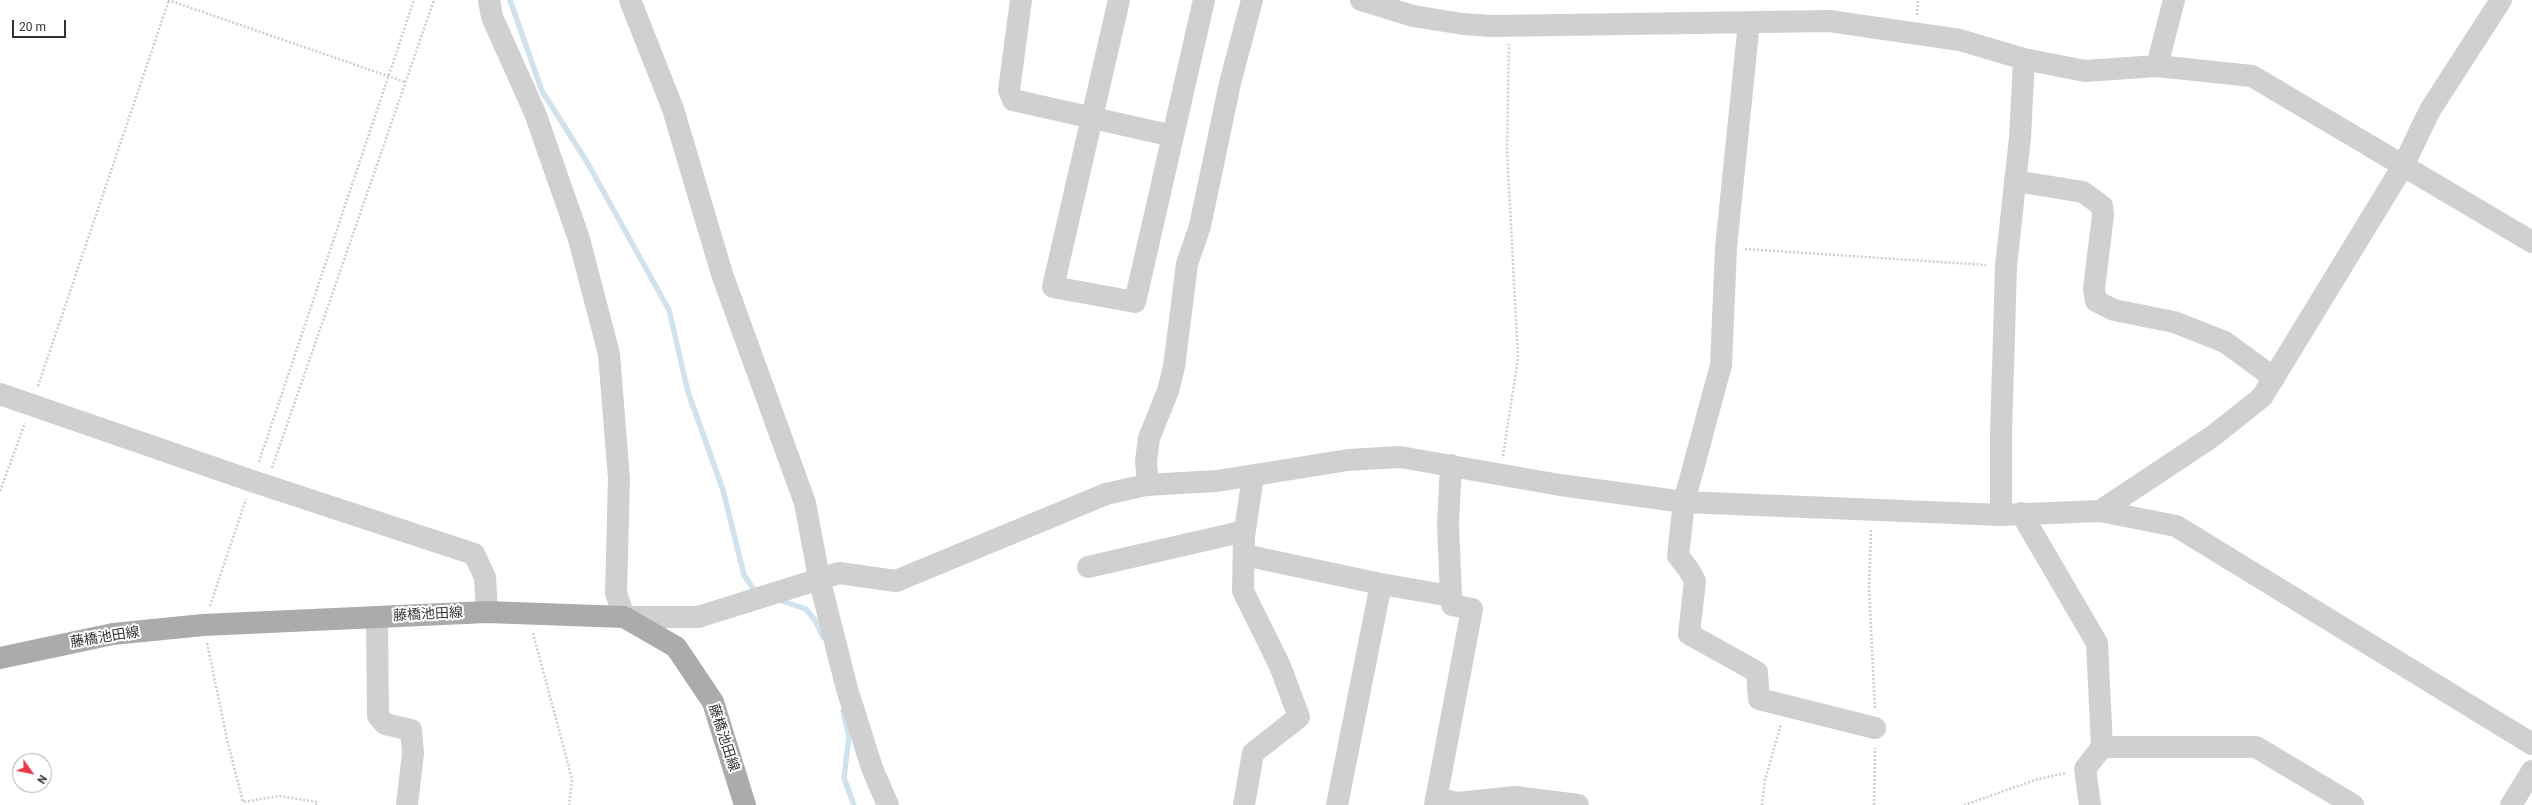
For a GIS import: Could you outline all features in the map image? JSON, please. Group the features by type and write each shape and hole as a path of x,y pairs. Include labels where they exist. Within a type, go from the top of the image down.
{"main road":[{"name":"藤橋池田線","path":"0,658 113,634 203,625 487,612 624,617 676,646 713,702 745,805"}],"street":[{"path":"489,0 492,17 535,113 579,239 609,354 618,479 616,593 624,617 698,617 839,573 896,581 1106,494 1148,485 1217,481 1348,460 1400,457 1568,486 1684,502 2011,514 2100,511 2176,526 2532,744"},
{"path":"630,0 673,109 722,274 805,503 819,578 847,689 872,768 888,805"},
{"path":"1022,0 1009,90 1013,100 1173,136"},
{"path":"1119,0 1053,287 1135,302 1204,0"},
{"path":"1148,485 1146,461 1149,438 1170,385 1187,264 1200,226 1230,83 1252,0"},
{"path":"1361,0 1413,16 1463,24 1509,26 1829,21 1960,40 2024,59 2085,71 2157,66 2252,76 2532,242"},
{"path":"2157,66 2174,0"},
{"path":"2100,511 2213,436 2262,397 2403,166 2430,110 2502,0"},
{"path":"1749,22 1726,248 1721,365 1684,502 1678,556 1689,570 1695,581 1689,634 1757,672 1759,699 1875,728"},
{"path":"2024,59 2015,181 2006,266 2001,436 2011,514 2098,643 2102,747 2084,769 2090,805"},
{"path":"2015,181 2083,192 2102,206 2103,215 2094,289 2096,301 2114,310 2174,322 2225,342 2274,378"},
{"path":"0,394 259,484 474,554 485,576 487,612"},
{"path":"1451,465 1448,524 1452,605 1472,609 1435,802 1457,803 1516,797 1578,805"},
{"path":"1244,805 1253,753 1298,718 1280,666 1243,591 1245,531 1253,476"},
{"path":"1088,567 1245,531"},
{"path":"1244,556 1381,584 1451,596"},
{"path":"1337,805 1381,584"},
{"path":"377,617 378,716 385,724 411,730 413,753 407,805"},
{"path":"2102,747 2256,747 2353,805"},
{"path":"2511,805 2532,771"}],"path":[{"path":"0,491 32,405 168,0 406,82"},
{"path":"259,484 388,77 414,0"},
{"path":"316,805 316,802 280,796 244,802 227,739 203,625 259,484 406,82 434,0"},
{"path":"1501,474 1518,358 1507,150 1509,26"},
{"path":"1726,248 2006,266"},
{"path":"1871,509 1868,588 1875,728 1874,805"},
{"path":"527,614 572,779 569,805"},
{"path":"1762,805 1765,780 1787,706"},
{"path":"1964,805 2038,779 2084,769"}],"waterway":[{"path":"510,0 542,91 587,162 669,310 688,392 723,490 744,575 753,588"},
{"path":"782,601 806,609 815,620 823,637"},
{"path":"843,711 849,736 844,778 854,805"}]}
